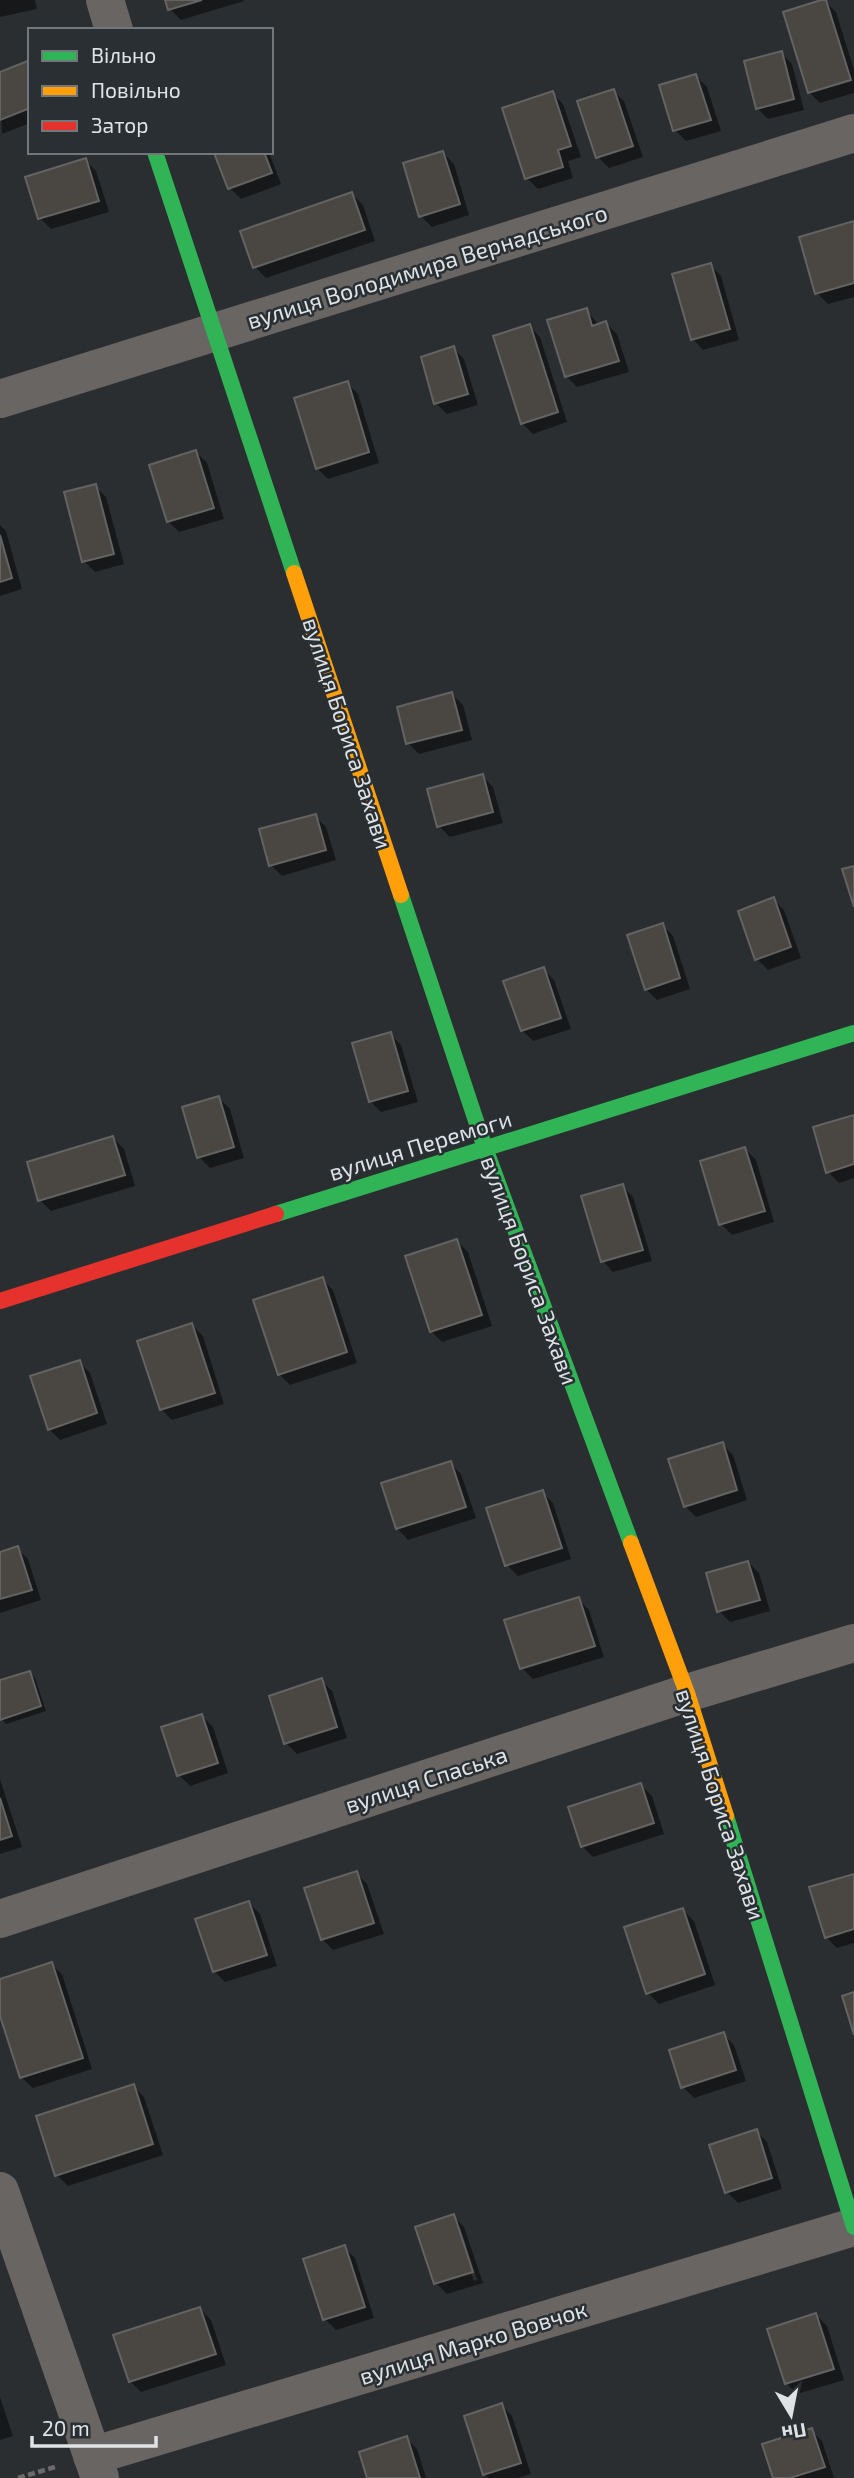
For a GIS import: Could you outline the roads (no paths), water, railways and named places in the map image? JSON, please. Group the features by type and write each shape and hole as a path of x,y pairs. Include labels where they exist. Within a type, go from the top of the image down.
{"street":[{"path":"104,0 113,28"},
{"name":"вулиця Володимира Вернадського","path":"0,399 854,133"},
{"name":"вулиця Бориса Захави","path":"156,154 485,1148 687,1693 854,2227"},
{"name":"вулиця Перемоги","path":"0,1301 854,1033"},
{"name":"вулиця Спаська","path":"0,1919 687,1693 854,1643"},
{"path":"0,2191 96,2467"},
{"name":"вулиця Марко Вовчок","path":"96,2467 854,2227"}]}
